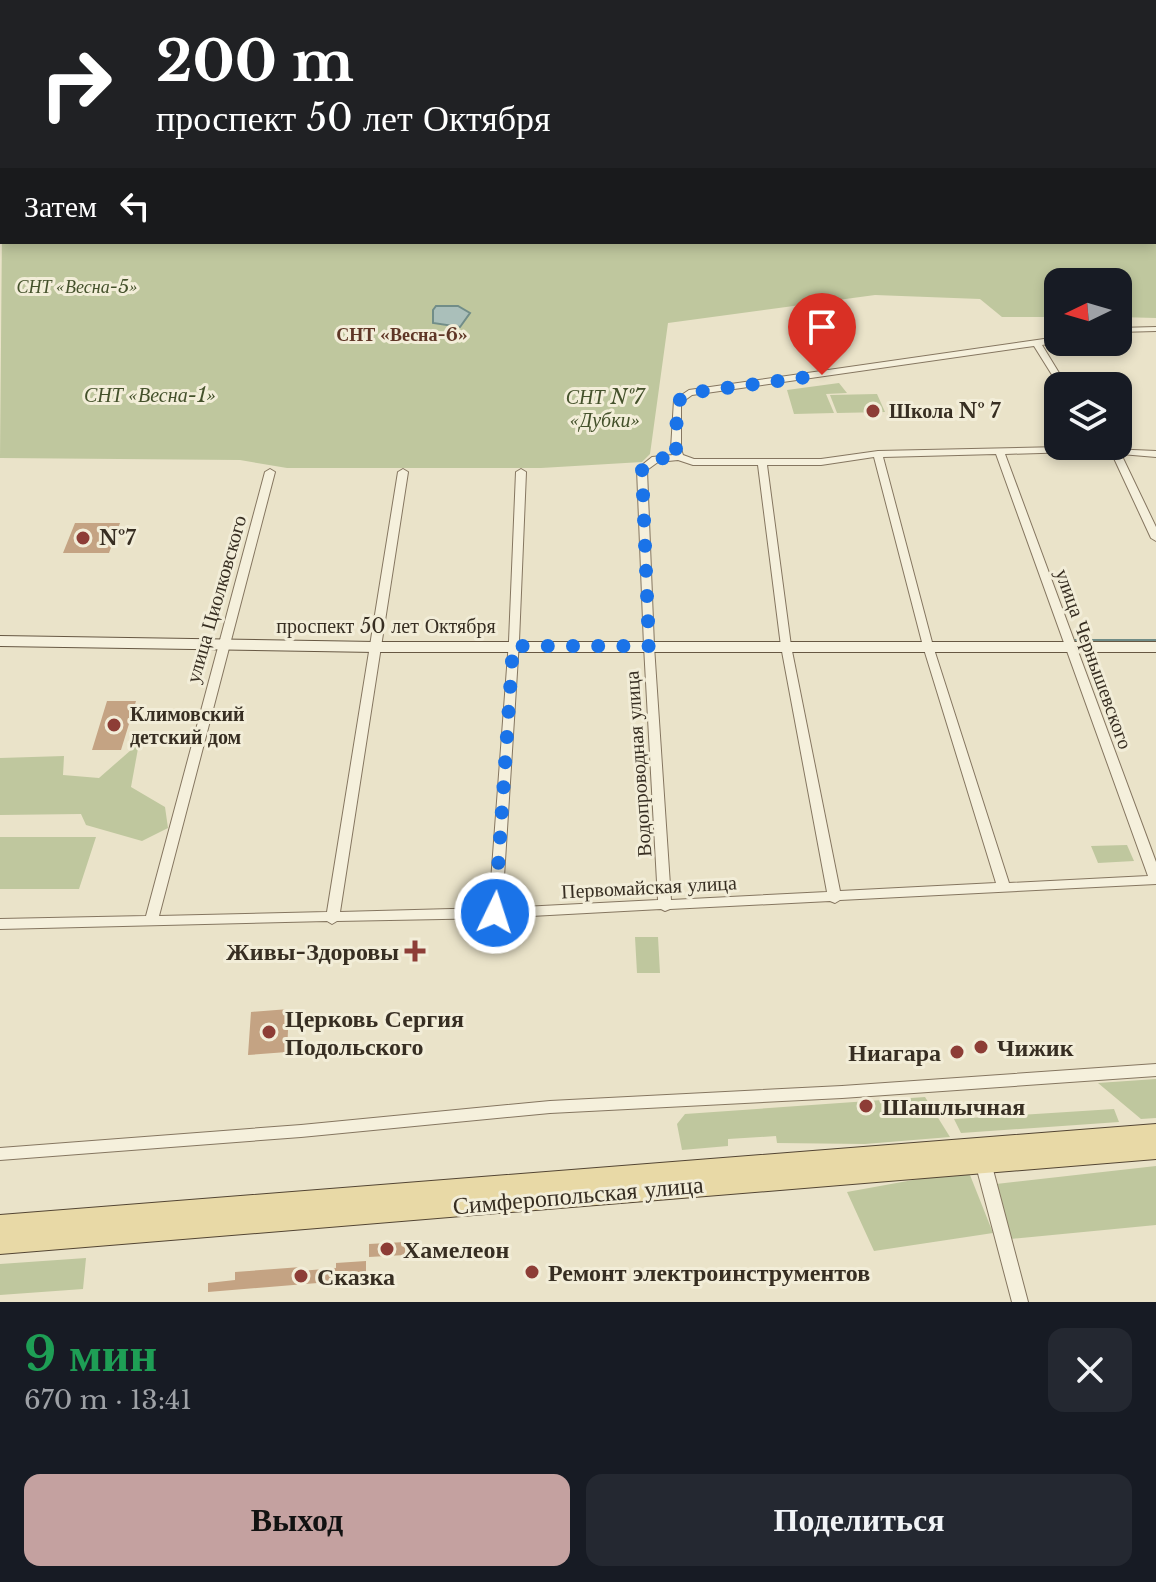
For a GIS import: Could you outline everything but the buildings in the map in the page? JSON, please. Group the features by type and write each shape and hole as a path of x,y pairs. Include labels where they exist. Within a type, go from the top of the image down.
{"main road":[{"name":"проспект 50 лет Октября","path":"0,641 375,647 1156,647"},
{"name":"Симферопольская улица","path":"0,1226 1156,1134"},
{"name":"Симферопольская улица","path":"0,1243 1156,1149"}],"street":[{"path":"1132,330 1156,329"},
{"path":"1044,343 689,393 677,402 678,453 693,462 821,462 878,454 1044,450"},
{"path":"1037,344 1054,372"},
{"name":"улица Чернышевского","path":"999,451 1156,880"},
{"path":"1132,452 1156,454"},
{"name":"Водопроводная улица","path":"665,906 642,469 655,459 678,453"},
{"path":"878,454 928,646 1004,888"},
{"path":"1113,460 1156,538"},
{"path":"762,463 786,646 835,898"},
{"name":"улица Циолковского","path":"151,922 270,472"},
{"path":"332,919 403,472"},
{"path":"495,913 521,472"},
{"name":"Первомайская улица","path":"0,924 495,913 1156,880"},
{"path":"0,1154 301,1131 550,1107 842,1092 1156,1070"},
{"path":"983,1162 1020,1302"}],"green space":[{"path":"2,244 1156,244 1156,318 1132,317 1132,268 1044,268 1044,317 1002,317 980,299 875,295 668,323 650,454 642,462 541,468 287,468 240,460 0,458"},
{"path":"826,311 835,334 808,335 799,312"},
{"path":"839,383 847,393 826,394 834,413 794,414 787,390"},
{"path":"877,394 885,412 837,413 830,395"},
{"path":"139,743 131,787 165,807 168,828 142,841 86,825 81,814 0,815 0,758 64,756 63,775 99,778"},
{"path":"0,837 96,837 79,889 0,889"},
{"path":"1127,845 1134,861 1098,863 1091,846"},
{"path":"635,937 658,937 660,973 637,973"},
{"path":"1156,1079 1156,1118 1141,1119 1098,1083"},
{"path":"925,1097 950,1137 865,1144 777,1143 776,1136 728,1139 728,1146 682,1150 677,1124 685,1114"},
{"path":"1114,1109 1119,1122 961,1133 954,1119"},
{"path":"1156,1166 1156,1225 1010,1239 996,1184"},
{"path":"968,1170 993,1233 874,1251 847,1192"},
{"path":"86,1258 83,1289 0,1295 0,1264"}],"water":[{"path":"436,306 458,306 470,313 460,327 433,323"}],"waterway":[{"path":"1075,641 1156,641"}],"place":[{"name":"Школа № 7","path":"873,411"},
{"name":"№7","path":"83,538"},
{"name":"Климовский детский дом","path":"114,725"},
{"name":"Живы-Здоровы","path":"415,951"},
{"name":"Церковь Сергия Подольского","path":"269,1032"},
{"name":"Чижик","path":"981,1047"},
{"name":"Ниагара","path":"957,1052"},
{"name":"Шашлычная","path":"866,1106"},
{"name":"Хамелеон","path":"387,1249"},
{"name":"Ремонт электроинструментов","path":"532,1272"},
{"name":"Сказка","path":"301,1276"}],"district":[{"name":"СНТ «Весна-6»","path":"402,335"}],"route":[{"path":"495,913 513,646 649,646 642,469 655,459 679,457 676,449 677,402 689,393 822,375"}],"park label":[{"name":"СНТ «Весна-5»","path":"77,287"},
{"name":"СНТ «Весна-1»","path":"150,395"},
{"name":"СНТ №7 «Дубки»","path":"605,408"}]}
